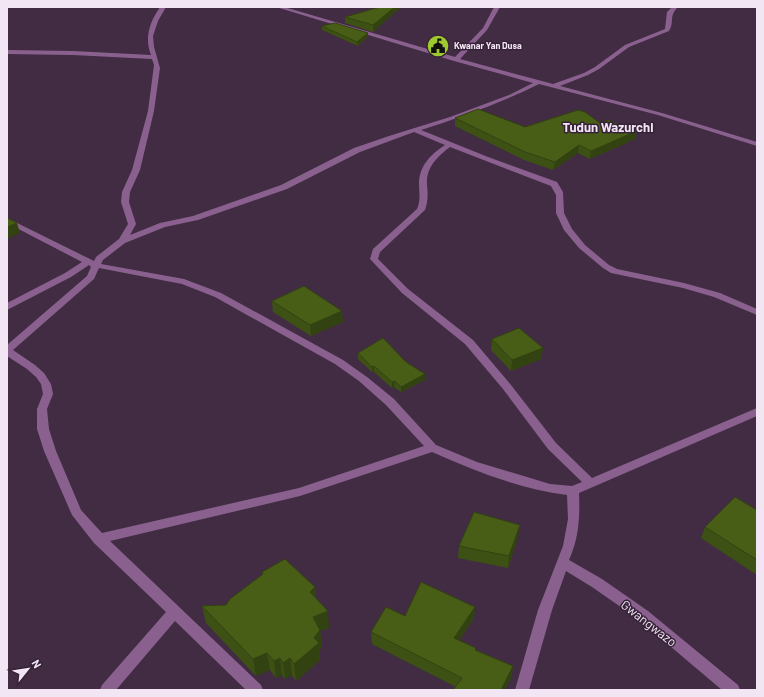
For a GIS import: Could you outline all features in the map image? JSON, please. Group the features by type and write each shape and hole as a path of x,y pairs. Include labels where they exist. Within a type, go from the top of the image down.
{"street":[{"path":"122,241 132,224 125,202 126,192 136,170 151,111 150,102 157,71 151,47 151,32 156,18 164,7"},
{"path":"279,7 456,60 660,114 757,144"},
{"path":"456,60 493,19 497,7"},
{"path":"554,86 586,74 598,68 627,46 667,30 669,27 670,12 675,7"},
{"path":"7,52 74,53 154,57"},
{"path":"7,307 92,264 122,241 163,225 195,218 278,190 293,184 357,150 511,96 539,82"},
{"path":"415,130 449,145 554,184 560,191 561,197 559,206 564,222 583,248 608,268 614,271 668,282 717,295 757,312"},
{"path":"449,145 429,162 426,168 424,174 425,202 421,210 376,251 374,259 405,291 469,342 502,381 552,446 590,483"},
{"path":"7,220 92,264 184,282 235,303 339,362 363,379 390,402 432,448 473,465 550,488 573,491 757,412"},
{"path":"92,264 90,278 40,320 7,351 40,374 46,384 48,394 42,409 43,429 50,451 76,512 99,539 256,690"},
{"path":"99,539 300,492 432,448"},
{"path":"522,690 562,562 569,546 574,519 573,491"},
{"name":"Gwangwazo","path":"562,562 597,583 643,616 732,690"},
{"path":"107,690 175,611"}],"building":[{"path":"380,7 395,7 373,25 345,17"},
{"path":"335,23 368,33 357,42 322,26"},
{"path":"478,109 525,127 578,110 585,112 600,123 608,120 637,131 591,151 579,145 555,162 525,152 455,118"},
{"path":"7,218 17,223 7,227"},
{"path":"304,286 342,311 310,325 272,301"},
{"path":"519,328 543,348 512,360 492,339"},
{"path":"383,338 406,362 425,374 401,387 395,381 392,382 374,366 372,367 358,353"},
{"path":"735,497 757,510 757,560 705,527"},
{"path":"474,512 520,525 509,556 459,546"},
{"path":"285,559 315,587 310,592 328,611 313,617 320,630 314,638 319,643 294,664 290,658 283,663 280,658 274,661 267,653 253,659 202,606 226,605 230,599 263,574 262,572"},
{"path":"421,582 475,607 454,638 476,648 475,650 513,666 501,690 453,690 462,678 371,632 386,607 405,616"}],"place":[{"name":"Kwanar Yan Dusa","path":"438,46"}],"district":[{"name":"Tudun Wazurchi","path":"608,127"}]}
